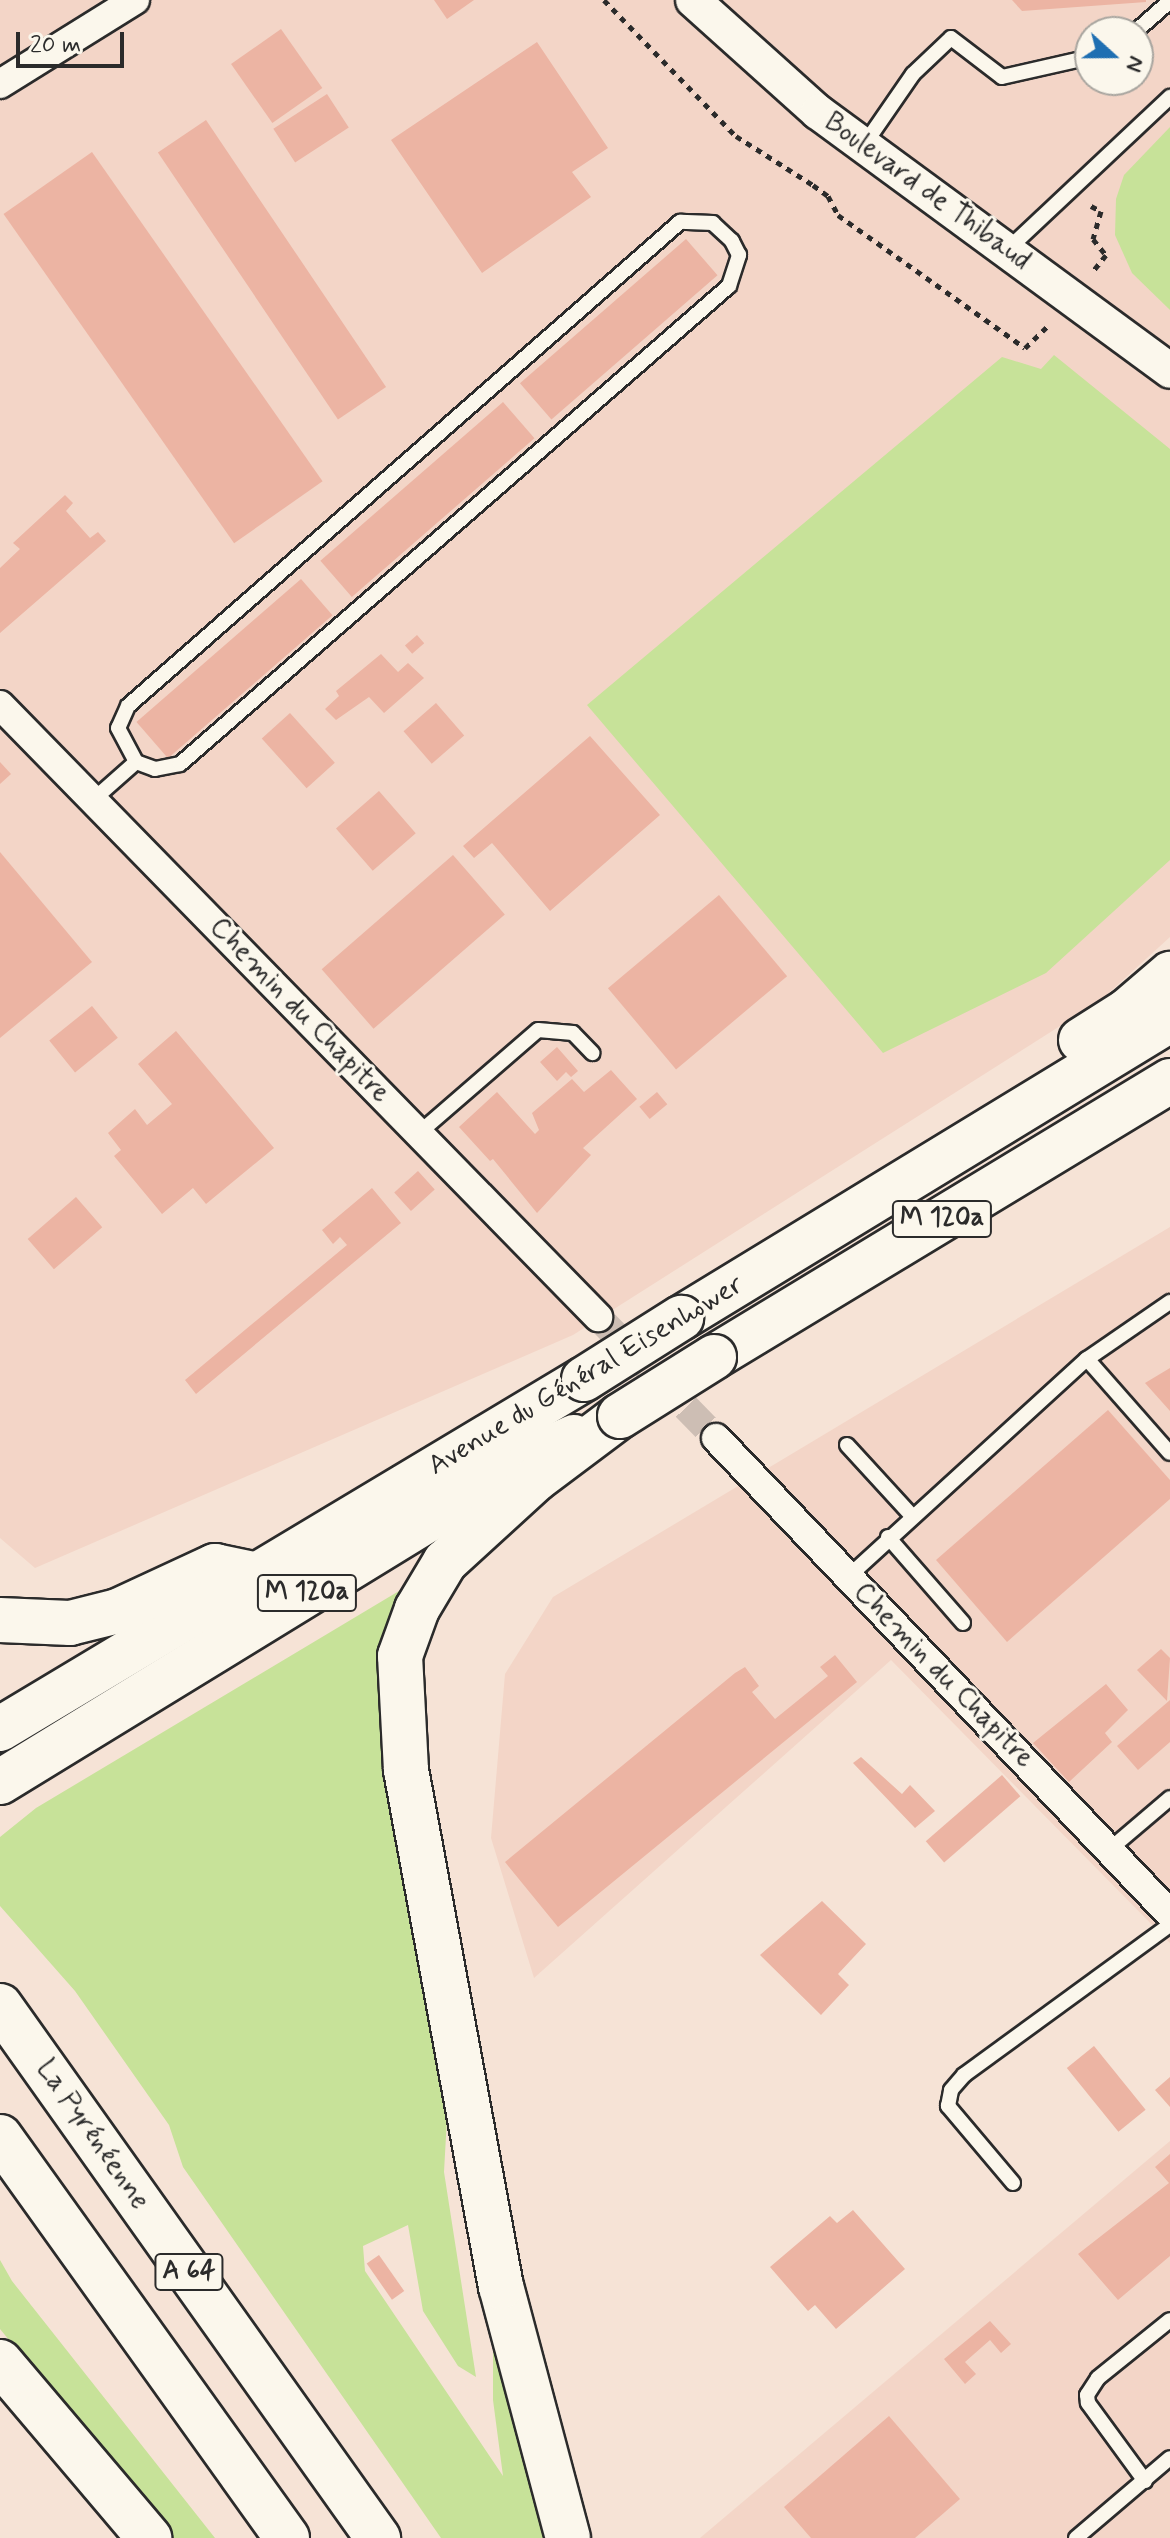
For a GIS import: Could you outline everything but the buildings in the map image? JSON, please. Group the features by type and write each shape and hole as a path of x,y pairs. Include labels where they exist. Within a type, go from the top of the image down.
{"main road":[{"path":"999,1123 1043,1064 1127,1011 1170,974"},
{"name":"Avenue du Général Eisenhower","path":"0,1729 584,1379 1170,1020"},
{"name":"Avenue du Général Eisenhower","path":"0,1782 532,1456 620,1416 1170,1081"},
{"path":"568,2538 501,2287 406,1770 399,1711 400,1656 417,1609 445,1562 483,1524 620,1416"},
{"path":"0,1620 26,1624 82,1620 118,1611 215,1566 258,1575"},
{"name":"La Pyrénéenne","path":"0,2006 378,2538"},
{"name":"A 64","path":"0,2137 287,2538"},
{"path":"0,2362 149,2538"}],"street":[{"path":"0,84 135,0"},
{"name":"Boulevard de Thibaud","path":"693,0 818,112 1170,371"},
{"name":"Chemin du Chapitre","path":"0,705 598,1317"},
{"name":"Chemin du Chapitre","path":"716,1438 1170,1914"}],"lane":[{"path":"1153,16 1170,1"},
{"path":"864,145 913,74 951,38 1002,77 1074,61"},
{"path":"1007,250 1170,97"},
{"path":"699,219 713,223 732,241 739,255 737,271 717,297 180,764 155,769 136,762 118,728 128,706 680,222 699,219"},
{"path":"93,800 136,762"},
{"path":"419,1133 538,1030 573,1033 592,1053"},
{"path":"848,1577 888,1537 1087,1359 1170,1302"},
{"path":"1087,1359 1170,1453"},
{"path":"847,1445 912,1516"},
{"path":"888,1537 963,1623"},
{"path":"1109,1850 1170,1798"},
{"path":"1013,2183 948,2106 951,2090 964,2075 1170,1925"},
{"path":"1145,2481 1087,2395 1098,2378 1170,2320"},
{"path":"1076,2538 1170,2458"}],"shaded area":[{"path":"0,0 1170,0 1170,937 1101,1000 573,1335 35,1568 0,1538"},
{"path":"1170,1227 1170,1943 891,1660 534,1978 491,1838 505,1674 553,1597"},
{"path":"1170,2141 1170,2538 700,2538"}],"green space":[{"path":"1170,127 1170,310 1132,273 1115,235 1116,199 1124,175"},
{"path":"1054,355 1170,449 1170,860 1046,973 883,1053 587,705 1002,357 1041,369"},
{"path":"404,1588 380,1673 380,1717 448,2100 444,2172 476,2377 458,2366 423,2311 408,2225 363,2246 365,2271 503,2476 493,2400 493,2326 552,2538 441,2538 183,2167 169,2125 75,1991 0,1906 0,1837 36,1808"},
{"path":"0,2260 12,2281 215,2538 172,2538 0,2329"}],"tunnel":[{"path":"598,1317 716,1438"}]}
